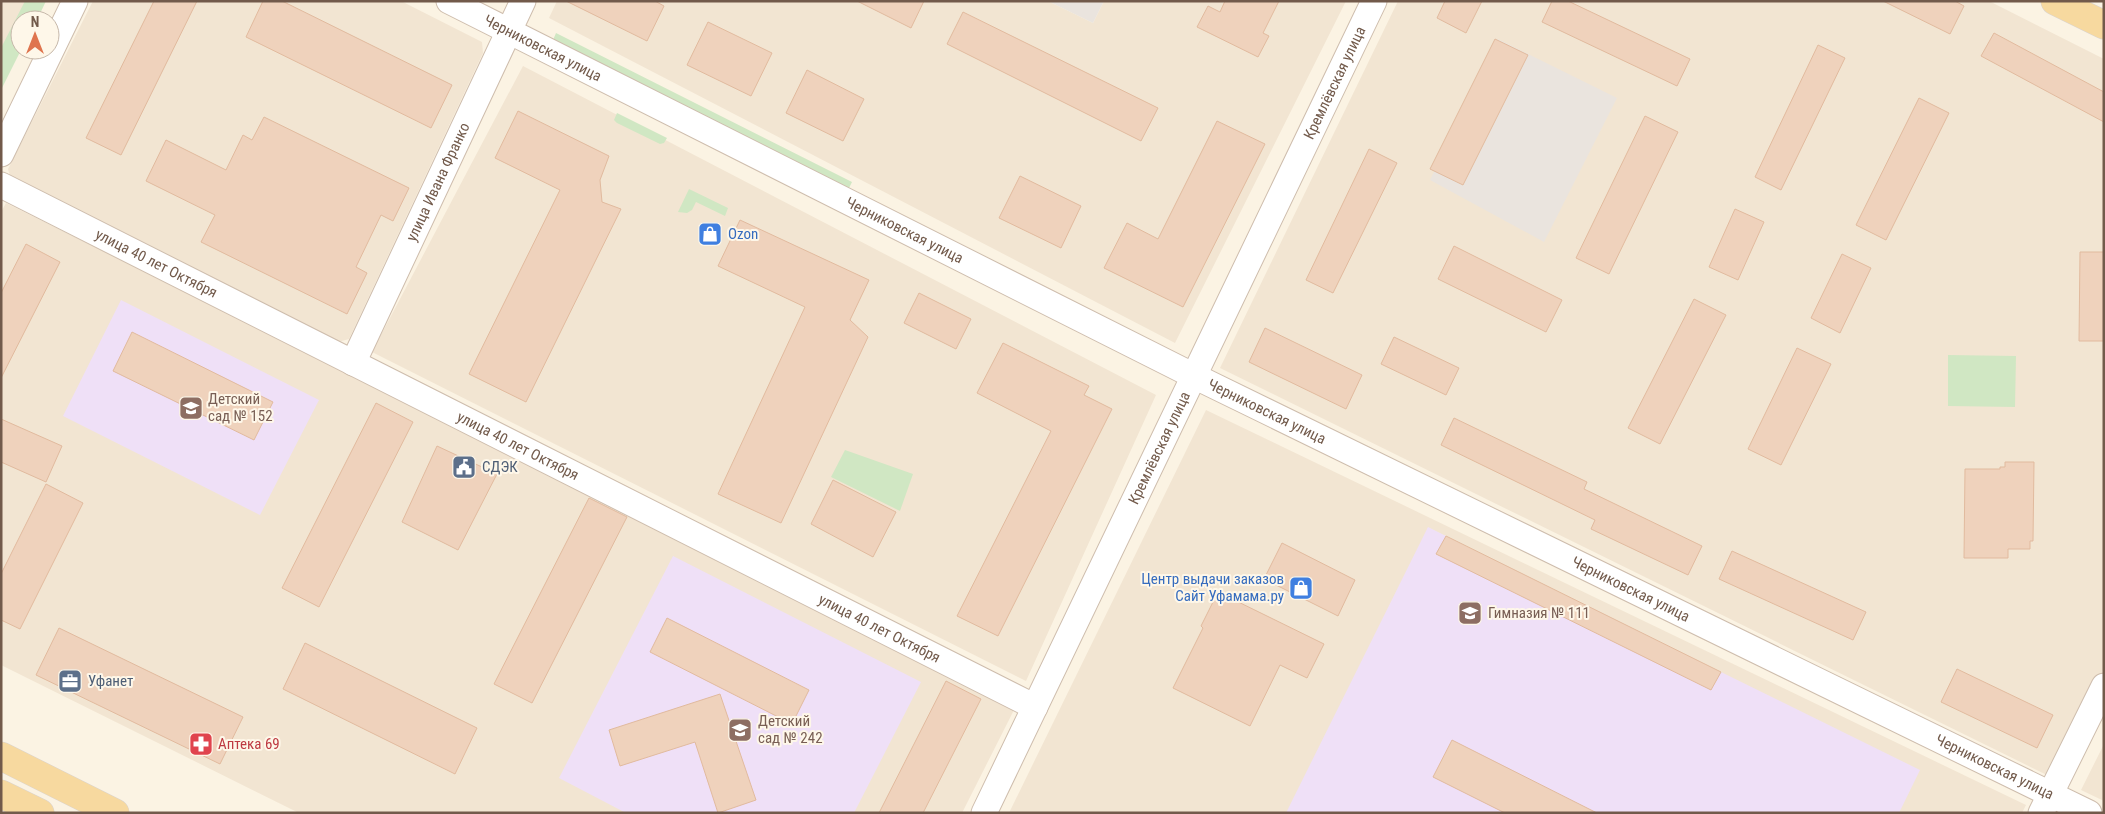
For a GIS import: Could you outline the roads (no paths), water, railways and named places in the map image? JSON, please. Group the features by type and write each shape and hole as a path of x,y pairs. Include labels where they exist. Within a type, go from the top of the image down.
{"main road":[{"path":"2055,1 2104,25"},
{"path":"1,756 115,813"},
{"path":"1,794 40,813"}],"street":[{"path":"1,154 75,1"},
{"name":"Черниковская улица","path":"449,1 2046,803 2090,813"},
{"name":"улица Ивана Франко","path":"352,363 523,1"},
{"name":"Кремлёвская улица","path":"984,813 1374,1"},
{"name":"улица 40 лет Октября","path":"1,185 1035,707"},
{"path":"2046,803 2104,686"}],"place":[{"name":"Ozon","path":"710,234"},
{"name":"Детский сад № 152","path":"191,408"},
{"name":"СДЭК","path":"464,467"},
{"name":"Центр выдачи заказов Сайт Уфамама.ру","path":"1301,588"},
{"name":"Гимназия № 111","path":"1470,613"},
{"name":"Уфанет","path":"70,681"},
{"name":"Детский сад № 242","path":"740,730"},
{"name":"Аптека 69","path":"201,744"}]}
